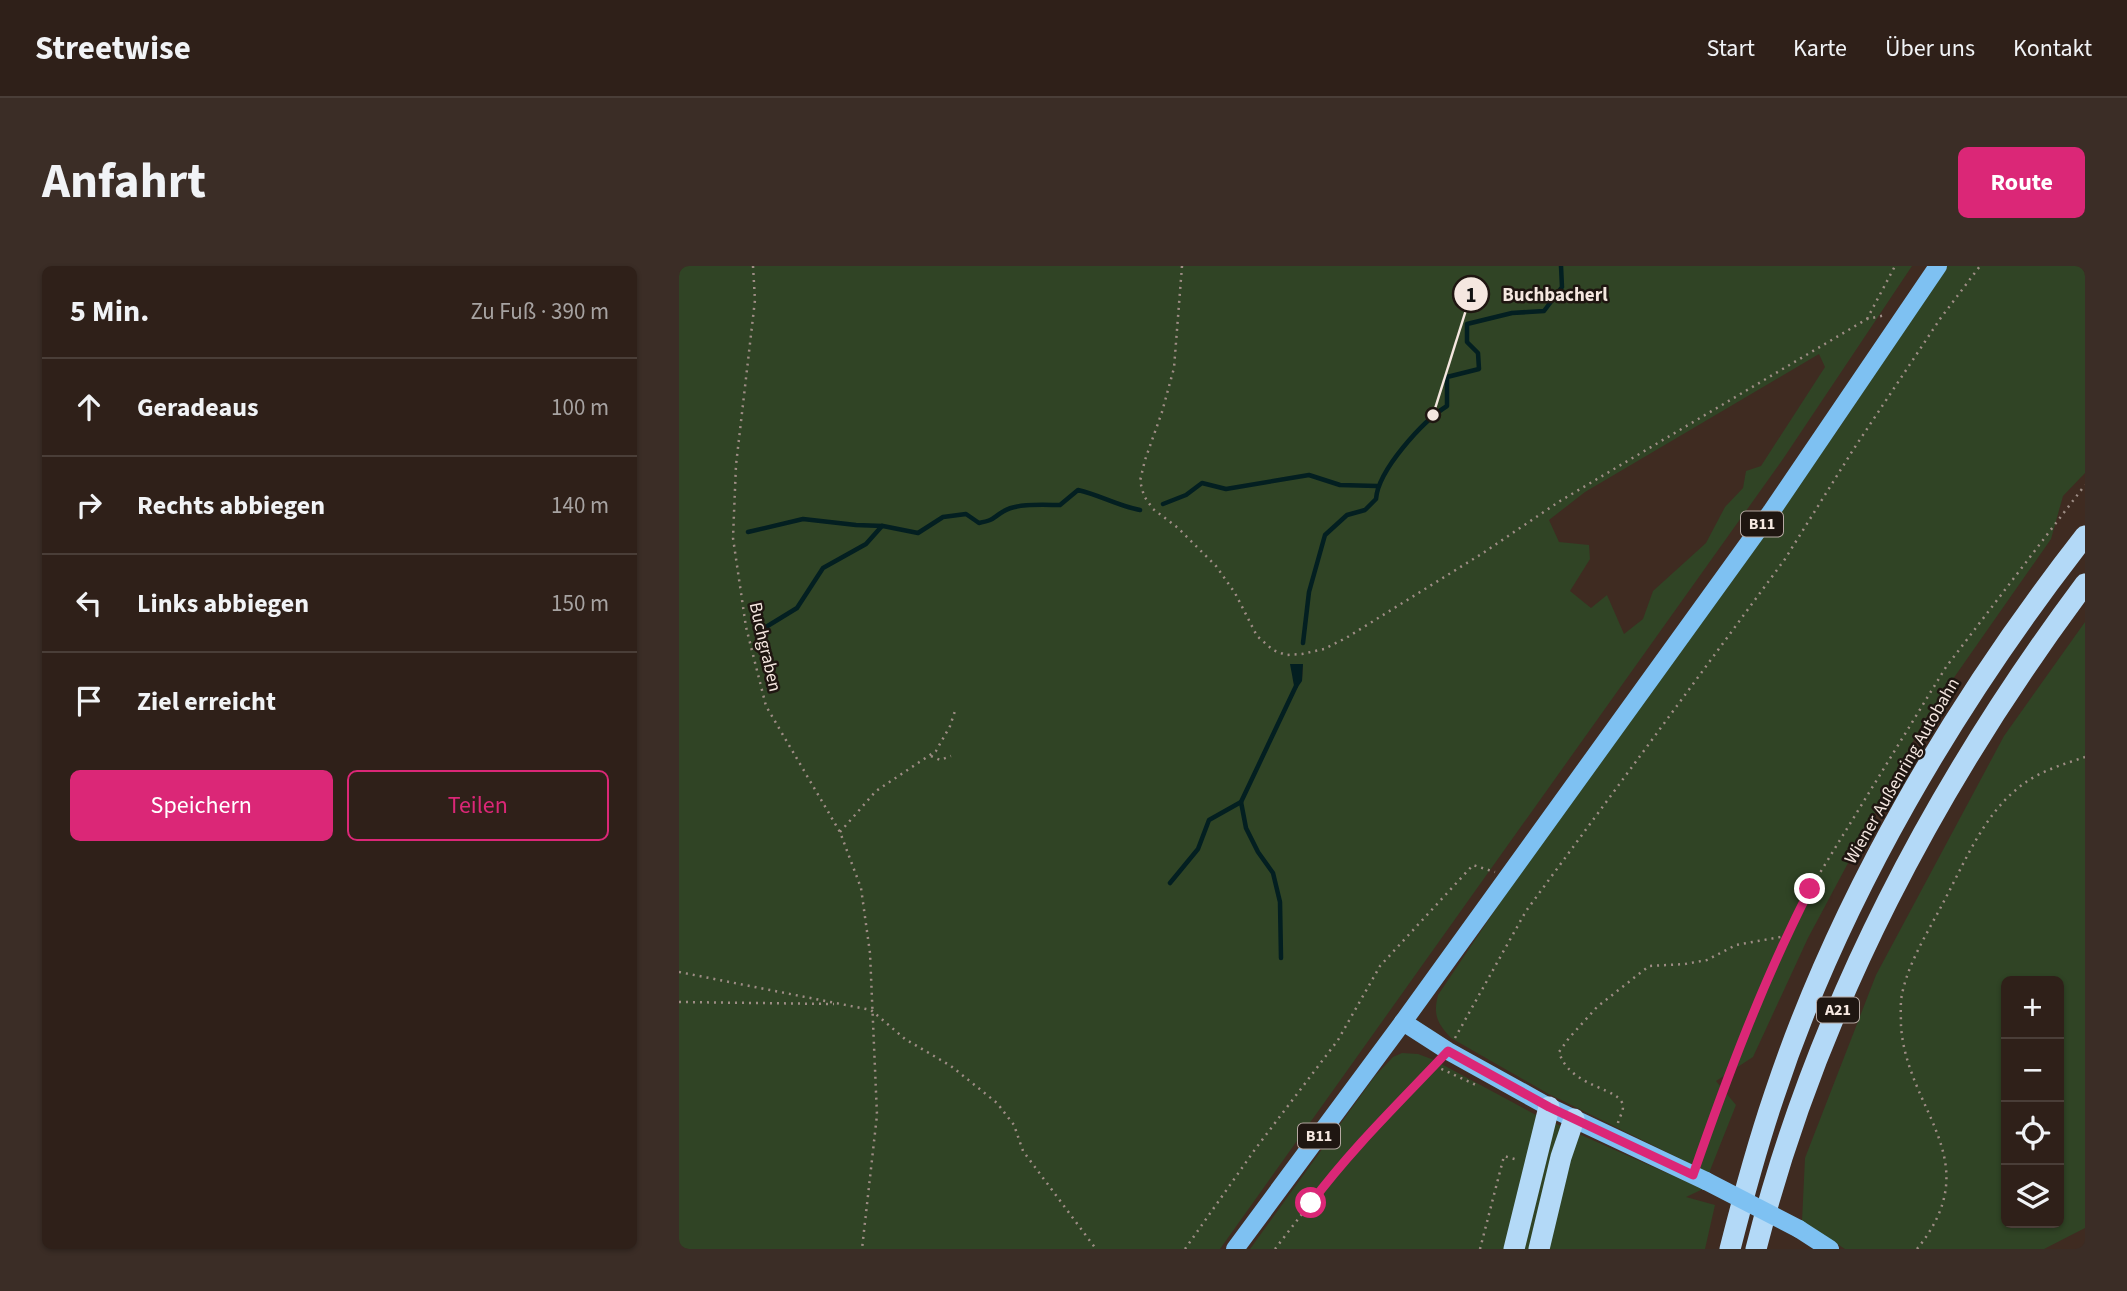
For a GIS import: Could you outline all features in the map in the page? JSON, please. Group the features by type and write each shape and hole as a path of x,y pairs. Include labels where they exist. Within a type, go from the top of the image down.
{"highway":[{"name":"Wiener Außenring Autobahn","path":"1730,1249 1774,1095 1811,998 1853,905 1922,775 1971,693 2036,598 2085,536"},
{"name":"A21","path":"1756,1249 1799,1108 1878,920 1952,784 1989,723 2039,646 2085,584"},
{"path":"1514,1249 1549,1107"},
{"path":"1539,1249 1560,1157 1574,1119"}],"main road":[{"name":"B11","path":"1235,1249 1771,512 1938,266"},
{"path":"1402,1022 1549,1107 1753,1203 1830,1249"}],"path":[{"name":"Buchgraben","path":"753,266 755,300 736,465 733,538 746,627 766,706 840,832 861,888 870,953 877,1115 862,1249"},
{"path":"1182,266 1174,368 1145,460 1141,488 1153,509 1178,528 1216,566 1262,642 1286,655 1324,649 1346,638 1483,553 1560,501 1867,319 1888,315 1902,321"},
{"path":"1867,319 1895,266"},
{"path":"1275,1249 1335,1171 1448,1051 1526,911 1785,559 1940,319 1980,266"},
{"path":"1699,1178 1728,1075 1786,936 1810,889 1946,667 2085,485"},
{"path":"840,832 876,791 936,751 955,711"},
{"path":"930,755 940,760 951,756"},
{"path":"1917,1249 1935,1222 1947,1180 1941,1139 1904,1051 1901,997 1907,976 1916,954 1994,814 2022,785 2040,774 2085,757"},
{"path":"1185,1249 1256,1148 1338,1040 1381,966 1473,865 1507,877"},
{"path":"1613,1136 1623,1108 1621,1100 1580,1080 1565,1067 1559,1052 1569,1038 1597,1007 1649,965 1707,960 1736,945 1786,936"},
{"path":"679,972 871,1010 905,1039 951,1066 997,1103 1014,1125 1023,1151 1096,1249"},
{"path":"679,1002 845,1004"},
{"path":"1434,1066 1483,1089"},
{"path":"1481,1249 1504,1156 1526,1162"}],"green space":[{"path":"679,266 1912,266 1783,459 1220,1249 679,1249","holes":["1819,354 1825,367 1761,466 1746,471 1743,488 1725,507 1706,543 1653,591 1643,619 1624,634 1607,595 1591,608 1570,591 1590,559 1589,545 1559,542 1549,520 1585,492","1291,664 1303,665 1302,680 1295,691"]},
{"path":"1946,266 2085,266 2085,473 2063,496 2051,539 1925,719 1808,938 1753,1057 1716,1081 1736,1105 1709,1173 1547,1093 1451,1038 1437,1018 1438,995 1516,879 1839,428"},
{"path":"2085,622 2085,1228 2044,1249 1845,1249 1802,1221 1805,1158 1876,975 2004,736"},
{"path":"1402,1053 1418,1054 1434,1060 1536,1115 1703,1189 1686,1197 1715,1205 1705,1249 1250,1249 1375,1076 1393,1057"}],"water":[{"path":"1290,664 1303,664 1302,681 1295,691"}],"waterway":[{"path":"1303,643 1309,592 1325,535 1347,515 1365,510 1376,499 1385,474 1403,447 1447,406 1447,377 1479,369 1478,353 1467,342 1467,324 1512,313 1544,311 1562,287 1561,266"},
{"path":"1163,504 1186,495 1202,483 1226,489 1309,475 1340,485 1377,486"},
{"path":"748,532 803,519 883,526 918,533 943,517 966,514 979,523 991,520 1010,508 1060,505 1078,490 1140,510"},
{"path":"761,630 797,608 823,568 866,544 882,526"},
{"path":"1170,883 1198,849 1209,820 1241,802 1296,686"},
{"path":"1241,802 1246,828 1273,873 1280,902 1281,958"}],"place":[{"name":"Buchbacherl","path":"1433,415"}],"route":[{"path":"1311,1203 1335,1171 1386,1114 1448,1051 1549,1107 1693,1175 1728,1075 1786,936 1810,889"}]}
